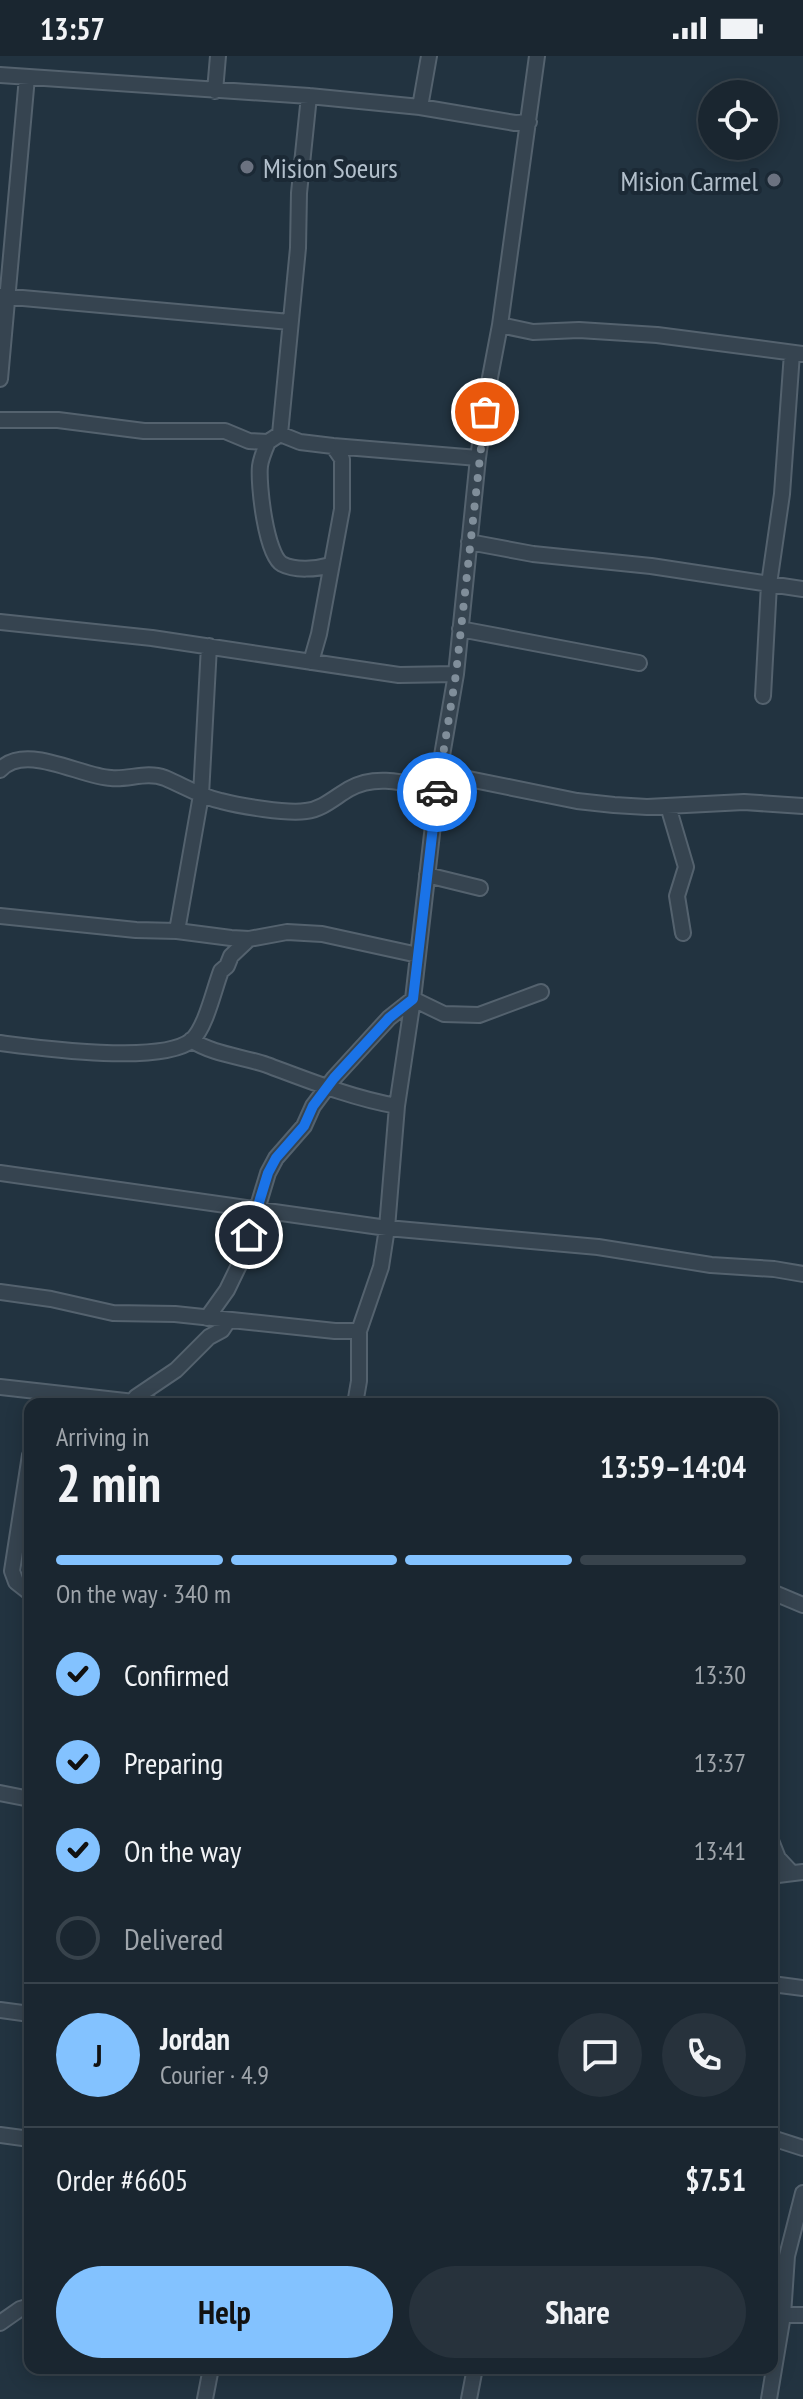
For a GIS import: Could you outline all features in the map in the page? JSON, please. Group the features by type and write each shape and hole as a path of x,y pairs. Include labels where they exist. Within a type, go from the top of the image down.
{"street":[{"path":"215,91 218,56"},
{"path":"420,107 429,56"},
{"path":"356,1398 359,1331 381,1267 387,1228 397,1106 413,999 439,773 456,674 478,458 500,325 537,56"},
{"path":"0,75 309,96 420,107 515,123 529,122"},
{"path":"0,379 4,296 27,77"},
{"path":"309,96 299,193 298,248 288,366 274,438 260,466 262,501 270,544 276,558 282,564 300,568 318,569 331,565"},
{"path":"4,296 290,322"},
{"path":"500,325 533,332 579,330 657,335 797,354 769,584 763,696"},
{"path":"0,420 58,420 144,431 225,431 249,441 274,438 478,458"},
{"path":"311,662 342,509 342,459 333,446"},
{"path":"469,542 533,554 651,566 803,589"},
{"path":"0,622 152,638 399,675 456,674"},
{"path":"460,629 639,663"},
{"path":"177,931 201,795 209,646"},
{"path":"0,770 26,759 59,764 88,775 112,779 143,774 164,778 220,801 305,811 326,805 350,788 375,779 438,790"},
{"path":"439,773 577,801 614,805 744,802 803,806"},
{"path":"668,806 686,867 677,896 683,933"},
{"path":"427,875 480,888"},
{"path":"0,916 249,939 287,932 322,934 418,955"},
{"path":"0,1043 91,1054 169,1050 191,1040 201,1026 221,971 249,939"},
{"path":"413,999 444,1014 479,1015 541,992"},
{"path":"207,1318 227,1290 242,1259 268,1173 276,1158 304,1126 325,1088 389,1018 413,999"},
{"path":"191,1040 209,1051 264,1064 325,1088 397,1106"},
{"path":"0,1173 387,1228 598,1247 711,1265 803,1274"},
{"path":"0,1292 51,1299 113,1313 175,1314 359,1331"},
{"path":"135,1398 176,1370 209,1337 222,1330 228,1321"},
{"path":"0,1387 43,1398"},
{"path":"24,1494 12,1571 16,1582 24,1588"},
{"path":"778,1595 803,1605"},
{"path":"0,1793 24,1798"},
{"path":"778,1858 797,1872"},
{"path":"778,1985 803,1988"},
{"path":"0,2010 24,2013"},
{"path":"0,2135 24,2137"},
{"path":"778,2140 803,2148"},
{"path":"778,2309 803,2193"},
{"path":"0,2323 24,2308"},
{"path":"778,2315 803,2315"},
{"path":"205,2399 210,2374"},
{"path":"469,2399 474,2374"},
{"path":"769,2399 771,2374"}],"way so far":[{"path":"437,792 456,674 485,412"}],"place":[{"name":"Mision Soeurs","path":"247,167"},
{"name":"Mision Carmel","path":"774,180"}],"route":[{"path":"249,1235 268,1173 276,1158 304,1126 325,1088 389,1018 413,999 437,792"}]}
